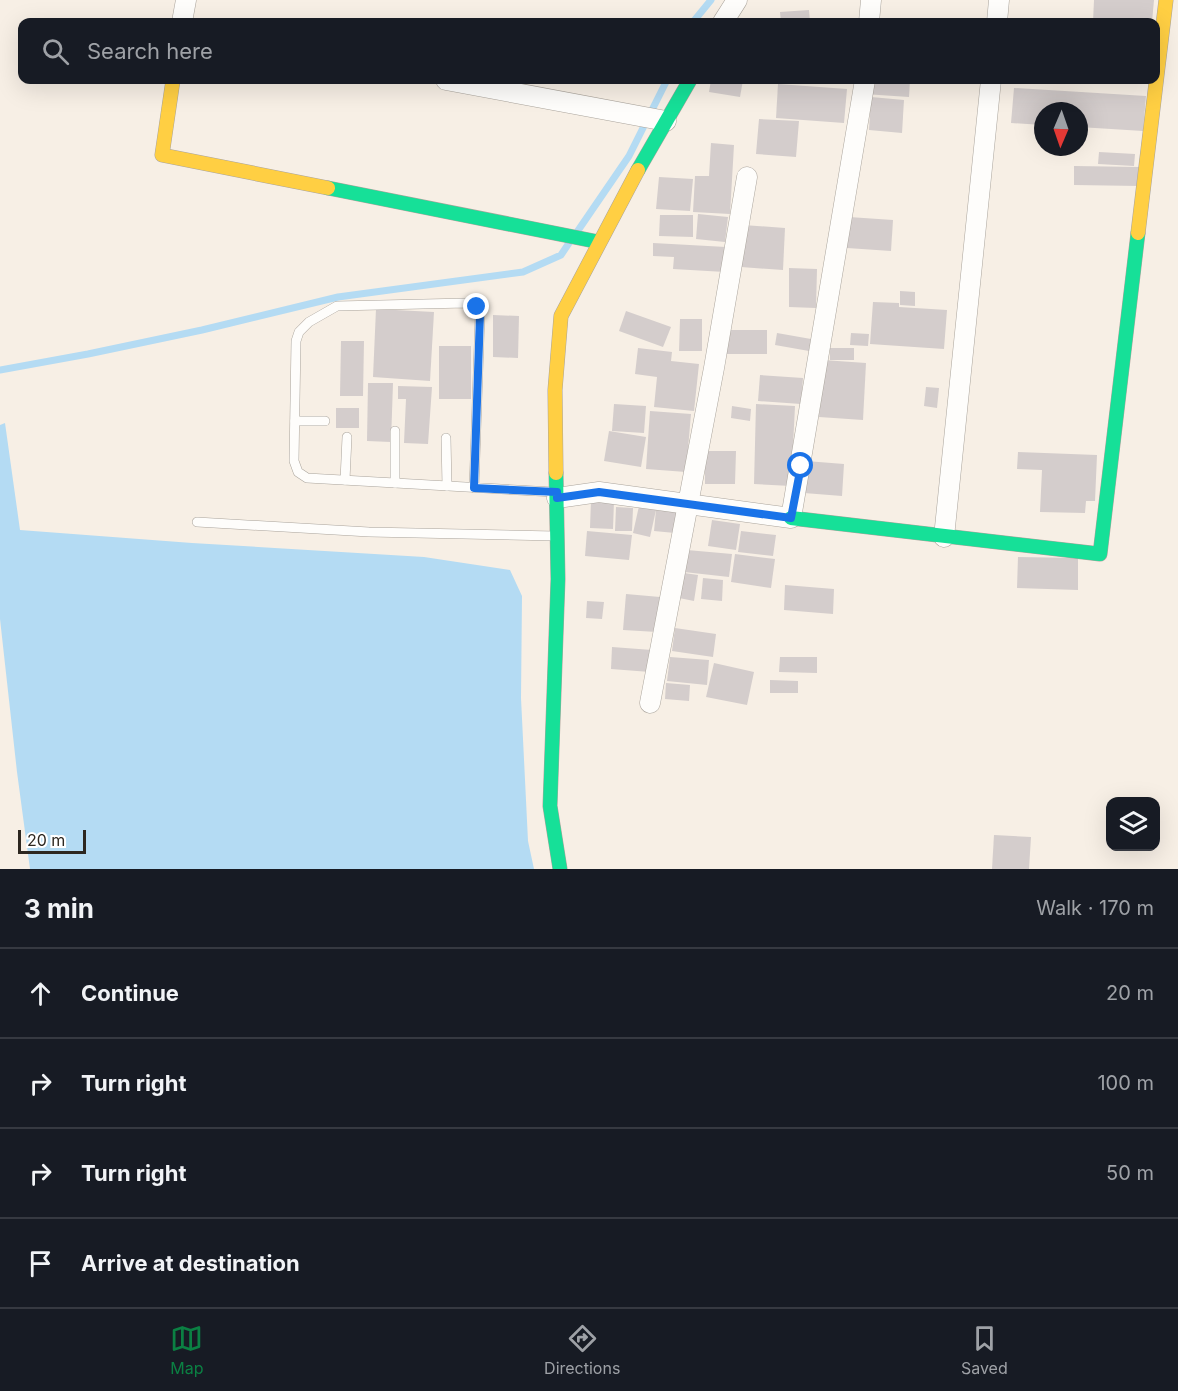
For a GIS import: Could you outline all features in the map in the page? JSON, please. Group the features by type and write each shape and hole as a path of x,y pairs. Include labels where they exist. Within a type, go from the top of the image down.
{"street":[{"path":"183,18 186,0"},
{"path":"726,18 737,0"},
{"path":"869,18 871,0"},
{"path":"997,18 999,0"},
{"path":"1160,50 1166,0"},
{"path":"173,84 162,155 599,242"},
{"path":"468,84 663,120"},
{"path":"560,869 550,806 558,579 555,390 561,316 663,120 687,84"},
{"path":"791,518 864,84"},
{"path":"944,537 991,84"},
{"path":"557,495 599,492 944,537 1100,554 1156,84"},
{"path":"650,703 747,177"}],"lane":[{"path":"474,488 480,315 477,307 466,303 337,306 309,322 299,332 296,340 294,421 294,461 297,472 307,478 557,495"},
{"path":"294,421 325,421"},
{"path":"395,431 395,483"},
{"path":"345,480 347,437"},
{"path":"446,438 447,486"},
{"path":"197,522 369,532 557,536"}],"water":[{"path":"5,423 20,530 424,557 510,570 522,596 521,698 528,841 534,869 30,869 0,619 0,425"}],"building":[{"path":"1094,0 1154,0 1152,18 1093,18"},
{"path":"809,10 810,18 781,18 780,12"},
{"path":"710,84 742,84 740,97 709,92"},
{"path":"778,84 847,89 844,123 776,118"},
{"path":"865,84 910,84 909,97 864,94"},
{"path":"1014,88 1146,96 1143,131 1088,128 1088,102 1034,102 1034,124 1011,123"},
{"path":"871,97 904,100 902,133 869,130"},
{"path":"759,119 799,121 796,157 756,154"},
{"path":"711,143 734,145 730,214 693,212 695,176 709,176"},
{"path":"1099,152 1135,154 1134,166 1098,164"},
{"path":"1074,166 1140,167 1140,186 1074,185"},
{"path":"659,177 693,179 690,211 656,209"},
{"path":"698,214 728,217 725,242 696,239"},
{"path":"660,215 693,215 693,237 659,236"},
{"path":"849,217 893,220 891,251 847,248"},
{"path":"743,225 785,228 783,270 741,267"},
{"path":"653,243 726,247 725,272 673,269 674,257 653,256"},
{"path":"789,268 817,269 816,308 789,307"},
{"path":"900,291 915,292 915,306 900,305"},
{"path":"873,302 899,303 899,307 947,310 944,349 870,344"},
{"path":"376,309 434,312 430,381 373,377"},
{"path":"626,311 671,327 663,347 619,331"},
{"path":"493,315 519,316 518,358 493,357"},
{"path":"680,319 702,319 702,351 679,351"},
{"path":"727,330 767,330 767,354 727,354"},
{"path":"777,333 811,339 809,351 775,345"},
{"path":"851,333 869,334 868,346 850,345"},
{"path":"341,341 364,341 363,396 340,396"},
{"path":"439,346 471,346 471,399 439,399"},
{"path":"638,348 672,352 671,361 699,364 694,411 654,407 657,377 635,374"},
{"path":"830,348 854,348 854,360 830,360"},
{"path":"823,360 866,363 863,420 819,417"},
{"path":"760,375 803,378 801,404 758,401"},
{"path":"368,383 393,383 391,442 367,441"},
{"path":"398,386 432,387 428,444 404,443 406,399 398,399"},
{"path":"926,387 939,388 937,408 924,406"},
{"path":"614,404 646,406 644,433 612,431"},
{"path":"756,404 795,406 791,486 754,484"},
{"path":"732,406 751,409 750,421 731,418"},
{"path":"336,408 359,408 359,428 336,428"},
{"path":"650,411 691,414 686,472 646,469"},
{"path":"609,431 646,437 641,467 604,461"},
{"path":"705,451 736,451 735,484 705,484"},
{"path":"1018,452 1097,455 1095,501 1086,501 1085,513 1040,512 1042,470 1017,469"},
{"path":"806,461 844,464 842,496 804,493"},
{"path":"591,500 614,501 613,529 590,528"},
{"path":"639,506 656,510 650,537 633,533"},
{"path":"616,507 633,508 632,531 615,531"},
{"path":"656,510 677,512 675,533 654,531"},
{"path":"712,520 740,524 736,550 708,546"},
{"path":"587,531 632,535 629,560 585,556"},
{"path":"741,531 776,535 773,556 738,552"},
{"path":"687,550 732,554 729,577 684,572"},
{"path":"735,554 775,559 771,588 731,582"},
{"path":"1018,557 1078,558 1078,590 1017,588"},
{"path":"684,573 698,575 694,601 679,598"},
{"path":"703,578 723,580 722,601 701,599"},
{"path":"785,585 834,589 833,614 784,610"},
{"path":"626,594 660,597 657,632 623,630"},
{"path":"587,601 604,602 602,619 586,618"},
{"path":"675,628 716,634 713,657 672,651"},
{"path":"612,647 652,650 650,672 611,669"},
{"path":"670,657 709,660 707,685 667,681"},
{"path":"780,657 817,657 817,673 779,672"},
{"path":"714,663 754,672 747,705 706,697"},
{"path":"770,680 798,681 798,693 770,693"},
{"path":"666,683 690,685 689,701 665,699"},
{"path":"994,835 1031,837 1029,869 992,869"}],"waterway":[{"path":"696,18 711,0"},
{"path":"577,232 629,156 665,84"},
{"path":"0,370 202,330 338,297 523,272 561,255 569,243"}],"traffic: fast":[{"path":"638,170 688,84"},
{"path":"328,188 599,242"},
{"path":"791,518 1100,554 1138,233"},
{"path":"556,473 558,579 550,806 560,869"}],"traffic: slow":[{"path":"1160,50 1166,0"},
{"path":"172,84 162,155 328,188"},
{"path":"1138,233 1156,84"},
{"path":"556,473 555,390 561,316 638,170"}],"route":[{"path":"477,307 480,315 474,488 557,492 557,498 599,492 791,518 801,466"}]}
